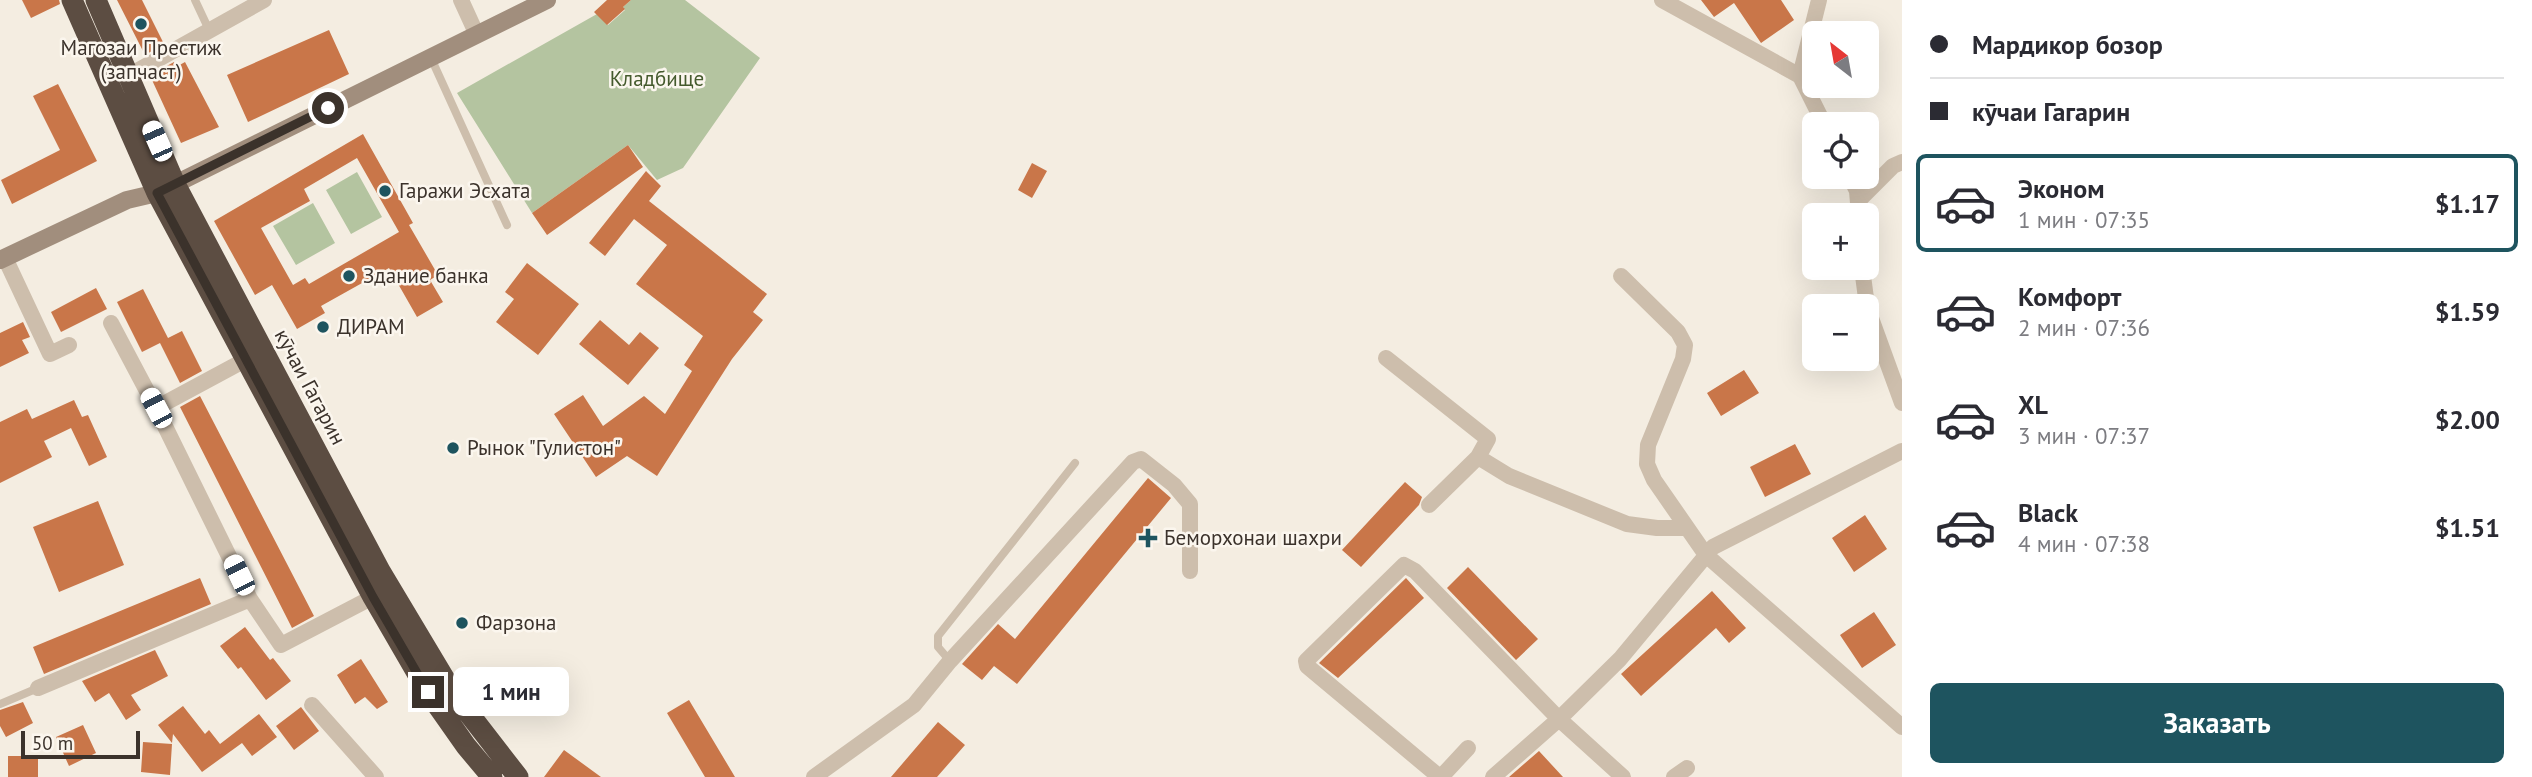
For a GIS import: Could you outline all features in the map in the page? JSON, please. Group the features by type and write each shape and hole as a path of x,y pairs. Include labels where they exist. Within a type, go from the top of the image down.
{"highway":[{"name":"кӯчаи Гагарин","path":"72,0 166,188 247,359 373,597 428,692 489,776"},
{"name":"кӯчаи Гагарин","path":"96,0 128,76 166,188 380,571 453,693 518,777"}],"main road":[{"path":"2,260 127,200 166,188 547,0"}],"street":[{"path":"128,76 264,0"},
{"path":"461,0 477,35"},
{"path":"1662,0 1800,76 1818,112"},
{"path":"1800,76 1819,0"},
{"path":"1863,203 1894,166 1902,162"},
{"path":"2,260 50,354 69,345"},
{"path":"1621,276 1678,332 1685,345 1683,359 1648,445 1647,464 1654,480 1706,555 1902,727"},
{"path":"111,323 250,599 281,645 373,597"},
{"path":"1879,340 1902,403"},
{"path":"1386,358 1488,439 1478,457 1429,505"},
{"path":"156,408 247,359"},
{"path":"1493,777 1559,719 1620,659 1713,547 1902,451"},
{"path":"1478,457 1509,476 1627,524 1687,528"},
{"path":"814,777 914,705 950,661 1133,462 1141,458 1174,485 1190,505 1189,571"},
{"path":"1468,748 1442,776 1436,774 1307,666 1306,661 1404,565 1415,571 1559,719 1622,777"},
{"path":"38,688 250,599"},
{"path":"312,705 368,774"}],"lane":[{"path":"195,0 210,32"},
{"path":"431,58 507,225"},
{"path":"950,661 937,647 938,636 1075,463"},
{"path":"0,704 38,688"}],"green space":[{"name":"Кладбище","path":"631,0 685,0 760,58 683,168 657,180 628,145 532,213 457,93 597,14 608,25 625,10 623,7"},
{"path":"357,172 382,217 351,234 326,190"},
{"path":"313,203 335,243 296,265 273,226"}],"building":[{"path":"22,0 59,0 60,4 31,18"},
{"name":"Магозаи Престиж (запчаст)","path":"117,0 142,0 164,44 145,55"},
{"path":"607,0 631,0 607,25 594,12"},
{"path":"1701,0 1781,0 1794,20 1761,43 1734,3 1714,17"},
{"path":"329,30 349,74 248,122 227,75"},
{"path":"174,62 176,67 185,62 219,127 181,143 152,80 156,78 154,73"},
{"path":"58,84 97,161 12,204 1,180 60,150 33,96"},
{"path":"363,134 413,223 409,225 438,275 430,280 443,302 417,317 389,268 321,306 325,313 297,329 272,285 255,295 214,221","holes":["357,158 399,232 309,284 305,278 293,285 261,228 310,201 304,189"]},
{"path":"628,145 643,167 547,235 532,213"},
{"path":"1032,163 1047,171 1032,198 1018,190"},
{"path":"646,171 661,186 649,201 767,294 753,312 763,320 732,359 657,476 627,456 596,477 554,414 583,395 603,426 644,396 665,414 692,371 684,365 703,336 636,284 667,245 634,219 605,256 589,243"},
{"path":"527,263 579,304 538,355 496,322 514,299 505,292"},
{"path":"96,288 107,309 61,332 51,312"},
{"path":"143,289 168,338 182,331 202,371 180,383 160,343 142,352 117,302"},
{"path":"600,320 629,345 640,332 659,348 628,385 579,344"},
{"path":"23,322 30,337 22,340 29,353 0,367 0,333"},
{"path":"1744,370 1759,393 1721,416 1707,393"},
{"path":"200,396 314,616 292,628 180,407"},
{"path":"74,400 82,417 88,415 107,457 89,466 71,428 44,441 52,457 0,483 0,422 27,409 32,419"},
{"path":"1795,444 1811,474 1765,497 1750,467"},
{"path":"1148,478 1171,498 1017,684 994,666 982,680 962,664 998,624 1015,639"},
{"path":"1405,482 1422,497 1419,505 1361,567 1342,550"},
{"path":"98,501 124,565 59,592 33,527"},
{"path":"1865,515 1887,549 1854,572 1832,538"},
{"path":"1468,567 1538,639 1516,660 1447,588"},
{"path":"200,578 211,604 44,674 33,647"},
{"path":"1406,578 1424,598 1338,678 1319,663"},
{"path":"1712,591 1746,628 1729,643 1716,628 1641,696 1621,674"},
{"path":"1874,612 1896,645 1862,668 1840,635"},
{"path":"245,627 270,660 273,658 291,681 266,700 241,667 238,669 220,646"},
{"path":"155,650 168,676 131,695 141,710 126,720 109,693 95,702 82,681"},
{"path":"361,659 388,702 377,709 365,697 355,704 337,675"},
{"path":"689,700 735,777 705,777 667,713"},
{"path":"23,702 33,723 6,737 0,726 0,710"},
{"path":"183,706 205,734 209,730 220,744 259,714 277,737 252,756 242,743 202,772 173,734 172,743 158,725"},
{"path":"301,707 319,731 294,750 276,726"},
{"path":"938,722 965,745 937,777 891,777"},
{"path":"83,725 96,753 69,766 56,737"},
{"path":"143,742 172,744 170,775 141,772"},
{"path":"564,750 601,777 544,777"},
{"path":"1539,751 1563,777 1509,777"},
{"path":"8,756 38,756 38,777 8,777"}],"place":[{"name":"Магозаи Престиж (запчаст)","path":"141,24"},
{"name":"Гаражи Эсхата","path":"385,191"},
{"name":"Здание банка","path":"349,276"},
{"name":"ДИРАМ","path":"323,327"},
{"name":"Рынок \"Гулистон\"","path":"453,448"},
{"name":"Беморхонаи шахри","path":"1148,538"},
{"name":"Фарзона","path":"462,623"}],"route":[{"path":"328,108 157,193 373,597 428,692"}]}
